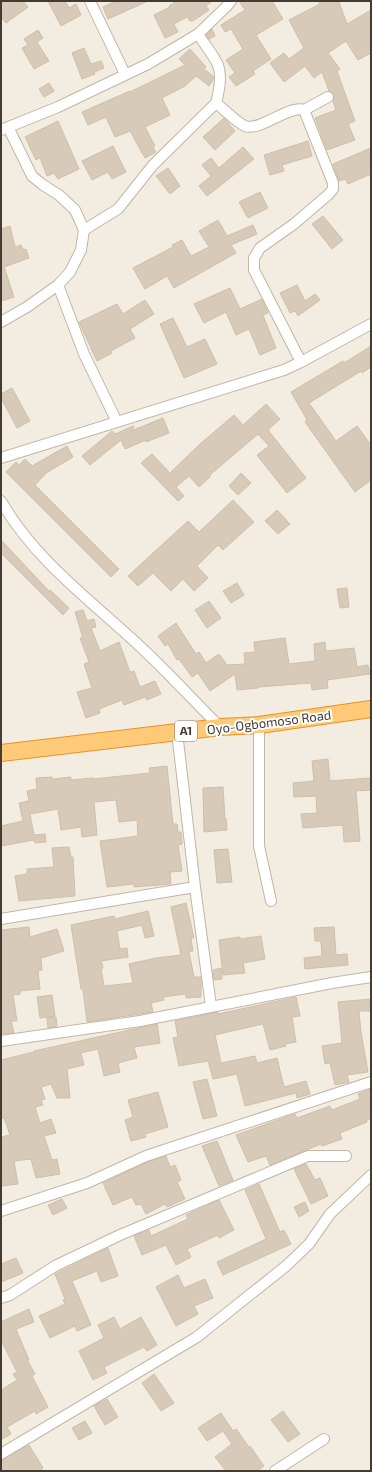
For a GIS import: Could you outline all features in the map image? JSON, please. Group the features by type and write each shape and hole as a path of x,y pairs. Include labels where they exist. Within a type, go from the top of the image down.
{"highway":[{"name":"Oyo-Ogbomoso Road","path":"1,753 177,732 259,725 371,709"}],"street":[{"path":"90,1 125,74"},
{"path":"1,322 27,307 58,285 70,272 81,250 84,230 75,210 59,195 32,176 4,128 58,107 148,64 198,34 228,6 231,1"},
{"path":"84,230 118,209 153,165 216,102 218,95 218,64 198,34"},
{"path":"216,102 242,124 248,127 298,109 304,110 328,97"},
{"path":"301,362 254,270 254,258 260,248 294,224 333,189 333,183 304,110"},
{"path":"58,285 84,354 117,422"},
{"path":"1,458 284,370 371,324"},
{"path":"1,501 20,531 42,556 137,644 220,728"},
{"path":"259,725 259,846 271,901"},
{"path":"177,732 195,887 211,1006"},
{"path":"1,919 195,887"},
{"path":"1,1041 140,1021 211,1006 371,977"},
{"path":"1,1211 87,1183 146,1156 371,1082"},
{"path":"1,1298 10,1295 55,1266 120,1235 308,1156 346,1156"},
{"path":"1,1454 197,1337 286,1266 309,1244 330,1214 371,1175"},
{"path":"275,1471 324,1439"}],"building":[{"path":"1,1 23,1 28,7 6,23 1,17"},
{"path":"48,1 65,1 69,8 76,4 81,15 61,26"},
{"path":"116,1 148,1 108,19 103,7"},
{"path":"177,1 212,1 206,6 209,10 193,21 190,21 187,17 174,24 178,32 165,38 154,15 170,7 169,6"},
{"path":"239,1 272,1 283,19 256,35 271,59 253,71 255,74 236,86 229,77 235,73 226,60 243,49 231,29 225,32 221,25 245,10"},
{"path":"319,1 339,2 347,24 371,10 371,53 358,60 346,41 328,53 340,69 337,71 355,121 348,124 355,140 327,150 315,118 336,110 333,101 334,94 329,91 322,72 314,78 305,66 284,82 270,63 284,53 289,59 304,48 289,20 320,4"},
{"path":"212,29 215,36 209,39 206,35"},
{"path":"38,30 43,38 37,42 49,61 34,69 22,48 28,45 24,39"},
{"path":"84,48 91,64 101,61 104,68 94,72 95,74 82,79 72,53"},
{"path":"190,49 206,67 204,69 213,76 213,80 209,86 196,76 185,86 162,98 170,115 145,127 155,146 153,148 156,152 145,158 130,131 115,137 106,117 88,125 82,112 130,92 185,65 179,59"},
{"path":"49,83 54,91 44,97 39,89"},
{"path":"224,118 235,131 215,150 203,137"},
{"path":"58,121 79,169 58,179 54,173 47,176 40,158 36,160 25,137"},
{"path":"308,141 312,156 282,165 284,171 270,175 264,155"},
{"path":"113,146 126,172 112,179 108,172 92,180 82,161"},
{"path":"243,147 254,159 207,196 199,186 211,176 202,165 211,158 219,168"},
{"path":"371,148 371,174 348,184 345,179 339,181 333,164"},
{"path":"168,168 180,186 170,194 156,176"},
{"path":"260,192 268,208 248,218 239,202"},
{"path":"323,216 343,240 332,249 312,224"},
{"path":"218,220 227,236 253,225 257,234 231,245 236,253 174,288 167,276 145,289 133,268 173,247 172,245 182,240 191,256 209,247 199,231"},
{"path":"10,226 15,247 21,245 23,250 26,249 29,258 4,267 14,297 1,301 1,229"},
{"path":"297,285 305,301 315,294 320,300 298,316 295,311 290,313 280,293"},
{"path":"230,288 240,309 262,299 268,313 263,315 276,348 260,355 249,329 236,335 226,312 204,323 194,304"},
{"path":"145,300 154,314 130,329 135,338 111,351 112,353 97,361 79,322 117,304 123,314"},
{"path":"173,318 187,347 205,339 217,364 184,378 160,324"},
{"path":"371,346 371,367 362,373 361,371 309,403 336,441 357,426 371,445 371,480 355,492 305,422 307,420 291,392 343,361 344,363"},
{"path":"12,388 30,421 17,428 1,398 1,394"},
{"path":"266,404 280,419 268,430 306,478 287,493 257,455 269,446 258,434 210,475 210,477 199,487 189,476 176,487 184,496 178,501 141,463 152,454 170,473 200,444 234,415 243,425"},
{"path":"163,418 169,433 146,442 146,440 125,449 121,440 90,465 82,456 112,431 115,434 133,426 134,428 131,431"},
{"path":"67,446 73,457 46,473 35,485 119,569 111,577 6,472 16,462 19,465 25,459 32,466"},
{"path":"241,473 251,483 238,495 229,486"},
{"path":"233,500 254,522 223,550 218,545 197,566 208,578 194,591 183,579 171,591 153,573 138,586 128,576 188,521 199,532"},
{"path":"277,510 290,524 278,534 265,521"},
{"path":"1,540 49,591 50,590 69,608 63,615 1,553"},
{"path":"237,583 244,595 231,603 223,591"},
{"path":"347,588 349,607 340,608 337,589"},
{"path":"209,601 221,618 207,628 195,610"},
{"path":"83,610 87,621 94,619 96,627 91,628 100,651 119,642 130,672 134,671 140,687 155,681 161,694 147,700 145,697 124,705 122,700 99,709 100,713 86,718 77,692 92,688 84,664 89,662 80,638 83,638 75,612"},
{"path":"176,623 196,654 199,652 206,663 219,654 227,665 245,664 244,653 255,652 254,642 285,638 289,664 315,661 314,644 325,642 326,651 354,648 357,667 368,665 370,674 327,680 328,688 312,690 311,683 237,690 235,674 210,691 198,673 192,677 179,659 177,660 168,644 165,646 158,636"},
{"path":"328,759 330,781 371,778 371,790 356,791 360,841 344,842 343,825 303,828 301,814 317,813 316,796 294,797 293,783 314,781 312,761"},
{"path":"167,766 173,824 177,824 178,832 181,832 182,844 178,845 182,871 170,872 171,884 134,887 134,884 107,887 100,841 138,836 137,820 119,822 116,800 94,802 97,835 82,837 81,827 61,830 58,809 30,814 34,835 45,834 46,842 35,843 34,840 1,846 1,826 23,821 19,803 29,801 27,791 37,789 36,778 52,777 53,779 71,777 71,780 93,779 150,773 149,768"},
{"path":"223,787 227,830 204,832 203,788"},
{"path":"69,847 71,857 73,857 75,896 19,901 15,876 27,874 27,869 54,867 52,848"},
{"path":"228,849 232,882 217,883 214,850"},
{"path":"186,903 194,938 191,938 193,951 189,952 194,977 201,977 201,997 186,998 186,994 163,997 164,1000 151,1003 153,1012 87,1022 83,989 81,989 71,925 114,916 115,919 148,911 154,936 145,938 142,925 117,931 120,949 127,948 128,957 101,961 104,986 133,983 129,964 156,958 181,955 171,907"},
{"path":"29,927 30,937 57,929 64,951 41,958 42,970 38,971 40,989 20,991 20,994 13,995 17,1021 11,1021 14,1033 1,1034 1,930"},
{"path":"334,927 336,955 347,954 348,965 305,969 304,958 322,956 321,941 315,941 314,928"},
{"path":"261,936 265,959 243,963 245,973 223,975 219,940"},
{"path":"221,968 222,979 214,980 213,970"},
{"path":"52,995 55,1016 40,1018 37,997"},
{"path":"296,997 300,1016 292,1017 296,1042 285,1044 286,1046 270,1050 263,1024 215,1035 221,1063 255,1056 257,1063 277,1058 284,1087 306,1081 310,1094 297,1098 296,1093 245,1106 237,1074 213,1079 208,1061 179,1066 173,1038 178,1037 175,1021 217,1012 218,1014"},
{"path":"371,999 371,1011 359,1011 368,1072 347,1075 349,1082 335,1085 330,1063 325,1064 322,1046 342,1043 338,1002"},
{"path":"56,1017 57,1026 48,1028 47,1018"},
{"path":"157,1024 160,1043 134,1047 137,1058 118,1063 120,1072 104,1076 98,1049 81,1053 84,1065 67,1069 70,1098 57,1098 51,1084 41,1087 45,1099 41,1100 43,1105 35,1107 40,1123 51,1119 56,1133 44,1136 52,1160 57,1159 60,1174 36,1178 31,1159 14,1161 18,1184 2,1186 1,1137 10,1135 4,1118 1,1119 1,1060 34,1051"},
{"path":"207,1079 217,1116 203,1119 193,1082"},
{"path":"371,1089 371,1118 366,1121 367,1122 340,1133 342,1139 322,1146 321,1144 270,1165 266,1156 248,1162 236,1135 295,1114 297,1118 330,1106 332,1110 360,1099 358,1094"},
{"path":"158,1092 168,1127 145,1134 146,1137 131,1141 125,1120 133,1117 128,1100"},
{"path":"217,1141 233,1180 219,1186 202,1146"},
{"path":"166,1156 170,1167 175,1165 181,1180 177,1182 185,1199 167,1207 165,1204 146,1214 141,1204 136,1205 132,1197 113,1205 103,1183 148,1162"},
{"path":"306,1164 315,1180 320,1178 328,1196 311,1204 294,1169"},
{"path":"259,1184 280,1232 284,1230 291,1244 223,1275 217,1262 266,1239 245,1190"},
{"path":"62,1199 67,1208 53,1215 48,1205"},
{"path":"219,1200 234,1230 219,1238 218,1235 187,1249 191,1257 176,1265 166,1245 142,1255 134,1236 149,1230 151,1236 188,1219 186,1215"},
{"path":"305,1202 309,1211 299,1217 294,1207"},
{"path":"108,1248 118,1276 101,1282 97,1271 72,1281 91,1325 77,1331 75,1326 50,1338 39,1316 65,1304 63,1300 65,1299 55,1274"},
{"path":"16,1258 23,1273 1,1282 1,1264"},
{"path":"178,1275 184,1288 205,1279 213,1298 194,1306 198,1314 176,1326 156,1287"},
{"path":"29,1309 34,1322 16,1329 29,1360 27,1360 35,1374 32,1376 48,1407 36,1414 35,1411 7,1427 11,1434 1,1440 1,1390 17,1380 13,1374 17,1372 1,1340 1,1322"},
{"path":"114,1317 120,1329 141,1317 157,1345 147,1351 144,1347 104,1367 107,1373 93,1380 79,1351 104,1338 98,1325"},
{"path":"154,1374 174,1403 161,1411 142,1383"},
{"path":"107,1399 118,1417 105,1425 94,1406"},
{"path":"283,1411 300,1434 288,1442 271,1420"},
{"path":"221,1413 233,1431 236,1429 264,1466 257,1471 226,1471 215,1457 232,1444 223,1431 207,1441 198,1428"},
{"path":"85,1421 92,1433 79,1440 72,1428"},
{"path":"29,1445 43,1468 39,1471 1,1471 1,1460"}]}
